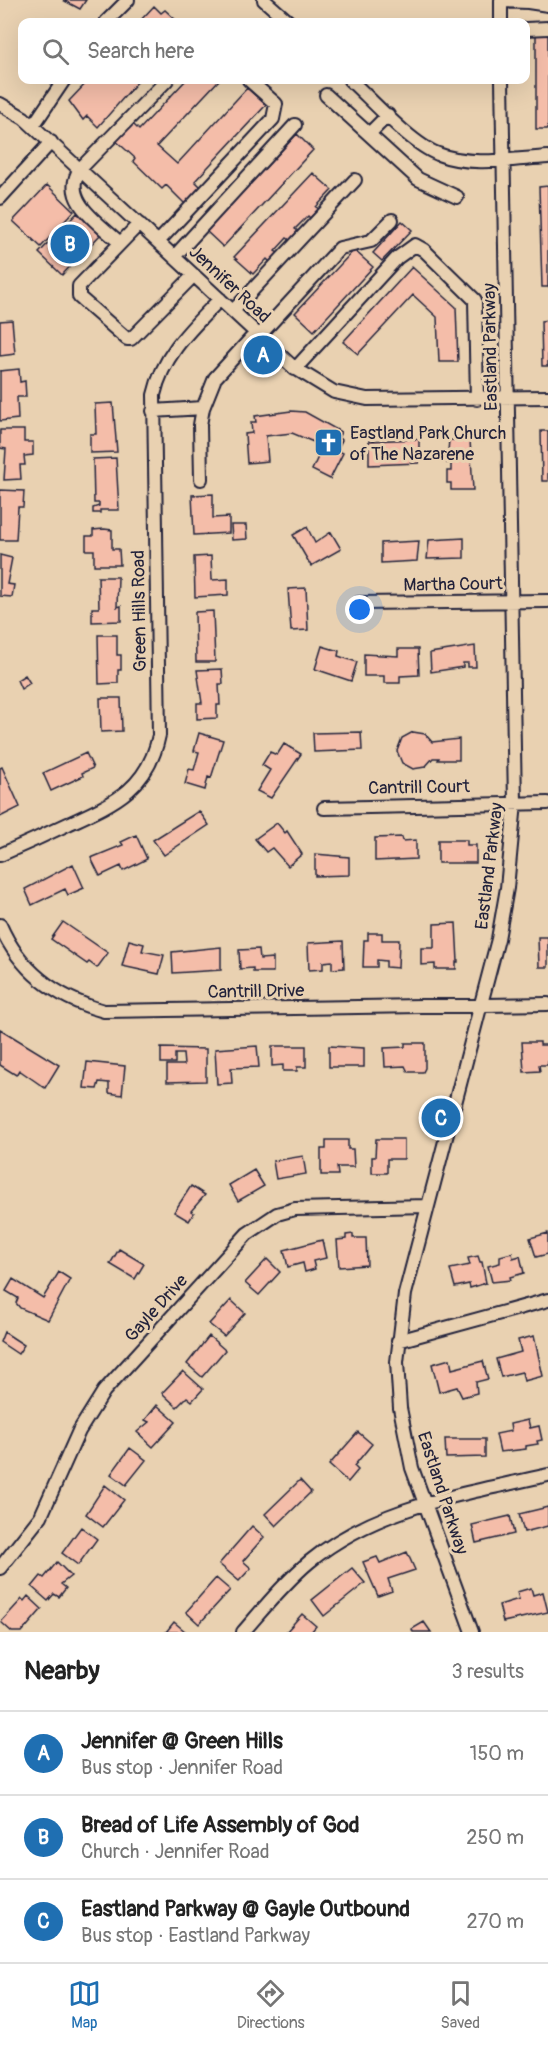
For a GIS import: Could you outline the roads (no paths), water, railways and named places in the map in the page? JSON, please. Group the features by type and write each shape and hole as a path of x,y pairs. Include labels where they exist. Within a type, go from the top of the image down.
{"street":[{"path":"109,18 128,0"},
{"path":"264,0 284,18"},
{"path":"501,18 501,1 529,1 548,5"},
{"path":"530,29 548,28"},
{"path":"33,126 61,84"},
{"path":"120,243 76,200 73,187 80,169 163,84"},
{"path":"158,242 273,119 276,104 254,84"},
{"path":"354,84 417,142 436,154 459,159 548,158"},
{"name":"Eastland Parkway","path":"472,1632 424,1504 407,1449 400,1408 398,1341 405,1294 427,1206 482,1005 507,888 515,803 502,84"},
{"path":"326,94 418,179 458,197"},
{"name":"Jennifer Road","path":"0,104 33,126 296,369 321,386 353,397 383,400 548,397"},
{"path":"369,134 388,115"},
{"path":"174,257 295,125"},
{"path":"0,198 51,142"},
{"path":"233,311 355,180"},
{"path":"201,479 200,425 203,408 215,378 340,248 372,241 392,220"},
{"path":"139,224 79,286 77,293 126,339 136,336 194,275"},
{"path":"296,369 397,258 415,245 424,250 475,300 477,399"},
{"name":"Green Hills Road","path":"0,855 116,801 141,779 156,752 159,735 153,411 158,378 163,365 182,339 220,299"},
{"path":"153,411 203,408"},
{"name":"Martha Court","path":"359,603 548,601"},
{"path":"515,803 548,803"},
{"name":"Cantrill Court","path":"324,808 515,803"},
{"name":"Cantrill Drive","path":"0,925 19,958 48,987 65,997 104,1011 548,1004"},
{"name":"Gayle Drive","path":"0,1566 41,1516 79,1431 104,1391 247,1234 277,1214 295,1209 427,1206"},
{"path":"398,1341 548,1300"},
{"path":"243,1632 290,1580 329,1548 368,1525 424,1504 548,1475"}],"place":[{"name":"Bread of Life Assembly of God","path":"70,244"},
{"name":"Jennifer @ Green Hills","path":"263,355"},
{"name":"Eastland Park Church of The Nazarene","path":"329,443"},
{"name":"Eastland Parkway @ Gayle Outbound","path":"441,1118"}]}
